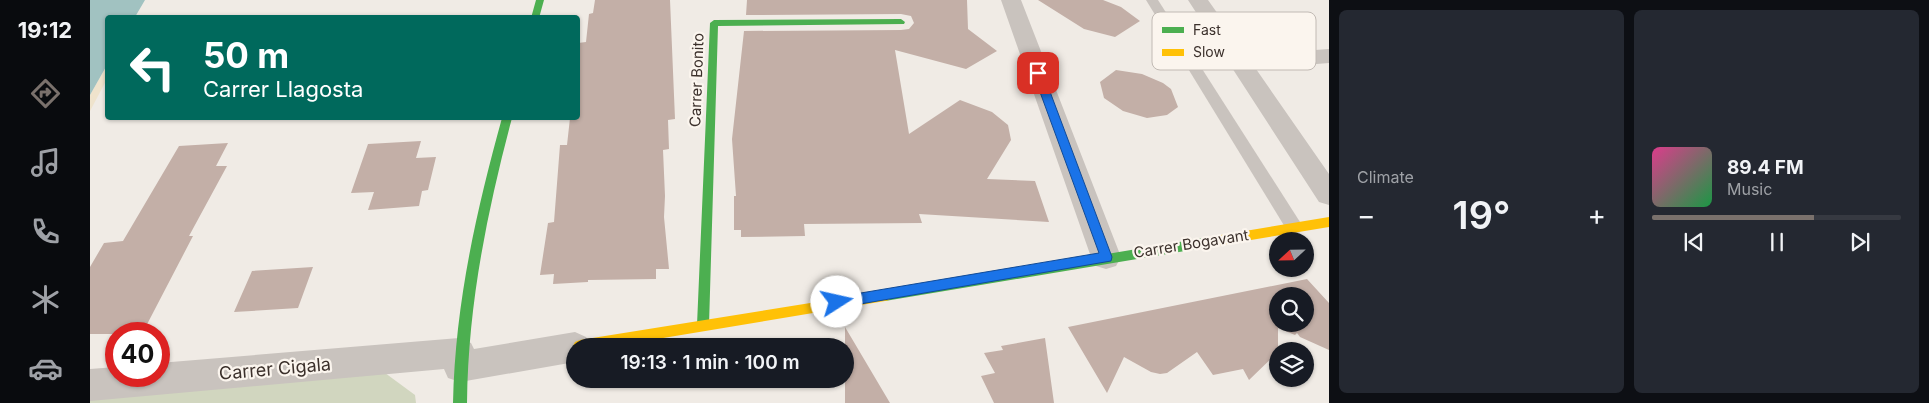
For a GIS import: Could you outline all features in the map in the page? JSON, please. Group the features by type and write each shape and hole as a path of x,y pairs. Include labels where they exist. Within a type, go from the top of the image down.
{"street":[{"path":"536,15 540,0"},
{"path":"1010,0 1106,257"},
{"path":"1198,0 1206,12"},
{"name":"Carrer Bonito","path":"703,325 714,23 901,22"},
{"path":"1316,57 1329,56"},
{"path":"1246,70 1329,195"},
{"path":"460,403 459,360 470,259 506,120"},
{"name":"Carrer Bogavant","path":"627,338 1106,257 1329,222"},
{"path":"459,360 566,348"},
{"name":"Carrer Cigala","path":"90,385 459,360"}],"lane":[{"path":"1152,0 1160,12"},
{"path":"1196,70 1294,227"}],"green space":[{"path":"381,370 415,395 416,403 90,403 90,397"}],"sand":[{"path":"105,69 105,83 90,111 90,95"}],"water":[{"path":"90,0 145,0 136,15 105,15 105,69 90,95"}],"building":[{"path":"595,0 670,0 675,119 668,120 669,149 663,150 664,217 669,269 656,269 656,279 588,280 588,282 553,284 554,274 540,275 548,223 554,222 560,145 567,145 570,120 580,120 580,43 586,42 589,14 593,13"},
{"path":"747,0 967,0 968,29 997,51 966,69 895,50 909,134 960,100 992,112 1008,125 1011,140 987,179 1035,181 1049,222 919,214 922,223 804,224 805,236 741,237 741,230 734,230 734,196 736,196 732,139 744,31 901,30 909,29 914,23 911,16 901,14 746,15"},
{"path":"1038,0 1103,0 1121,7 1140,21 1115,37 1084,29"},
{"path":"1116,70 1142,74 1163,83 1171,89 1178,107 1167,115 1147,118 1123,111 1104,98 1100,82"},
{"path":"421,141 416,158 436,157 428,190 422,191 419,206 368,210 374,192 351,193 368,144"},
{"path":"228,143 216,166 227,166 189,236 193,236 148,322 105,322 105,334 90,334 90,267 104,243 123,241 179,146"},
{"path":"313,267 298,308 234,312 252,271"},
{"path":"1307,279 1329,303 1329,350 1300,337 1297,333 1295,335 1288,332 1314,332 1314,287 1269,287 1269,332 1278,332 1278,342 1269,342 1269,361 1249,380 1243,369 1213,375 1197,352 1167,373 1160,374 1151,372 1124,357 1107,393 1068,327"},
{"path":"845,327 852,338 845,338"},
{"path":"1045,338 1054,403 994,403 981,376 995,373 984,353 1003,350 1001,346"},
{"path":"854,342 890,403 845,403 845,388 854,388"}],"traffic: fast":[{"path":"536,15 540,0"},
{"path":"703,325 714,23 901,22"},
{"path":"460,403 463,330 473,259 506,120"},
{"path":"885,296 1209,242"}],"traffic: slow":[{"path":"1209,242 1329,222"},
{"path":"629,338 885,296"}],"route":[{"path":"837,302 1106,257 1038,73"}]}
